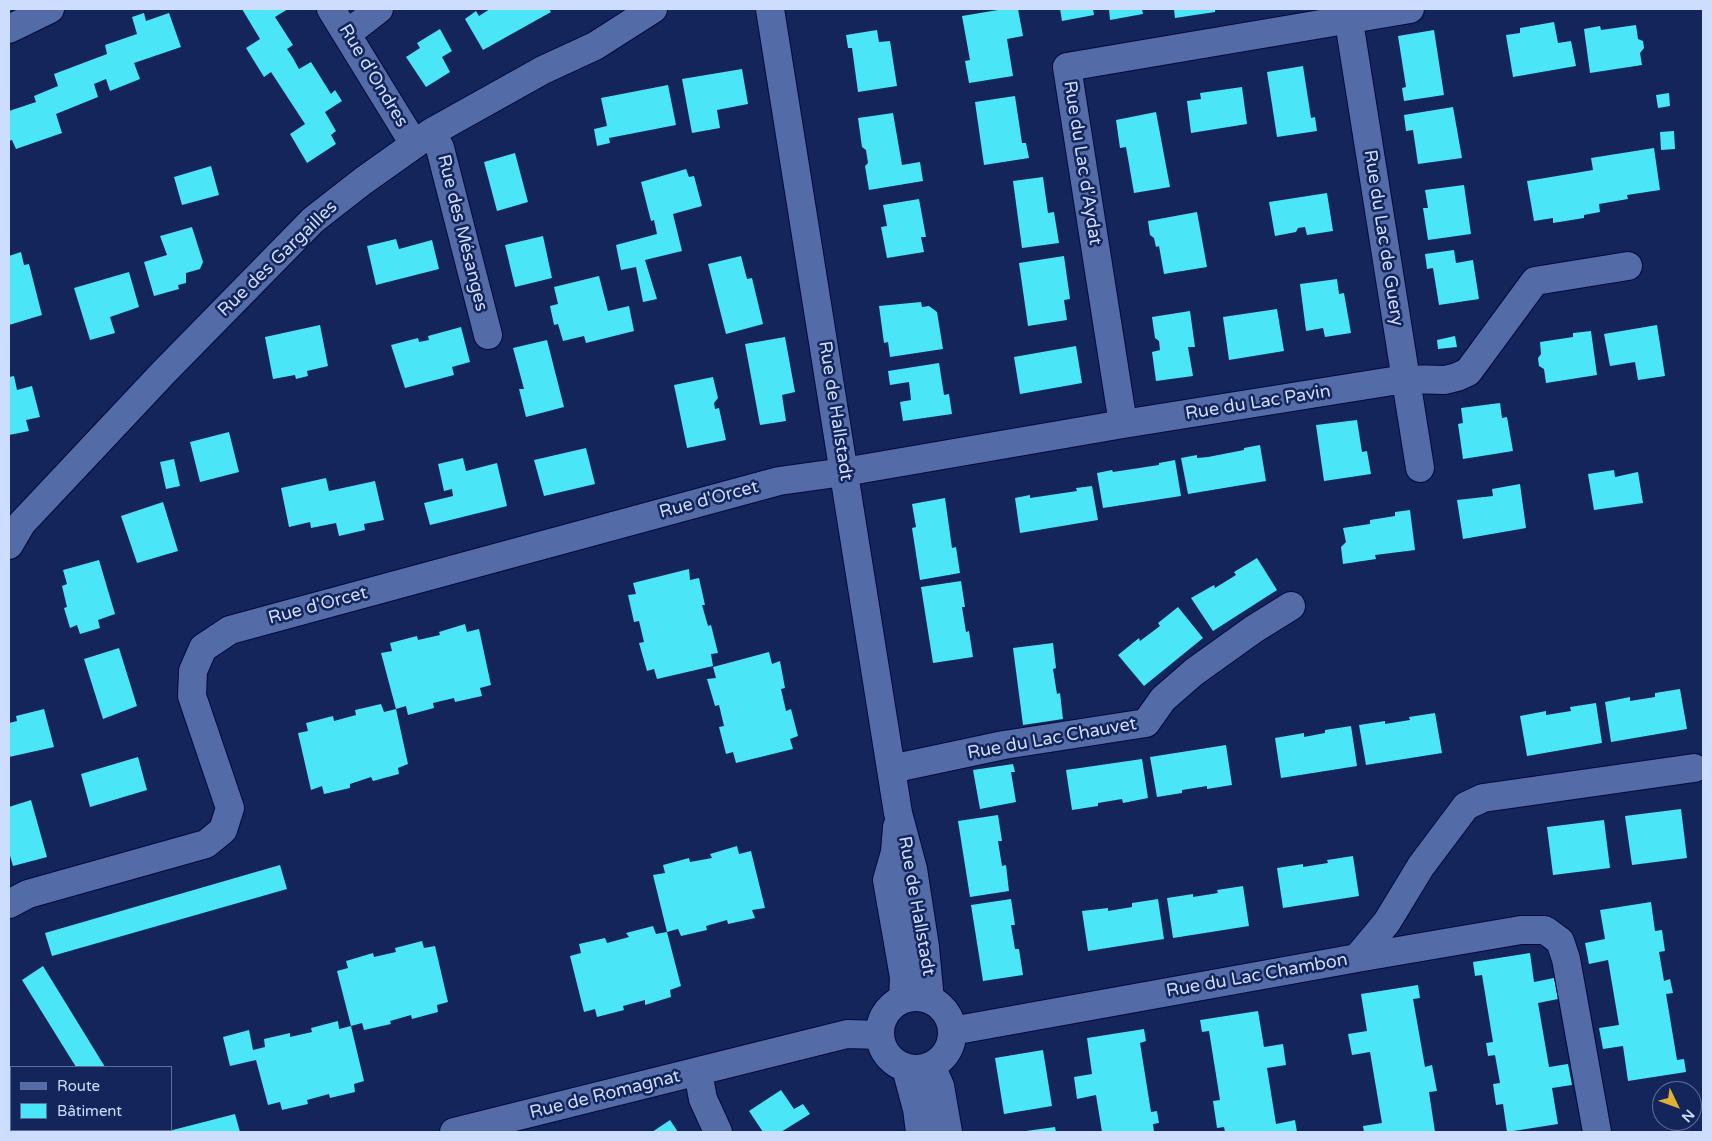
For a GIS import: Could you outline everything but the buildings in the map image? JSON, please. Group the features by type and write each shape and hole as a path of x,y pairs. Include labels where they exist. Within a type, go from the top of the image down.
{"street":[{"path":"9,30 50,9"},
{"name":"Rue d'Ondres","path":"331,9 423,138"},
{"path":"347,34 379,9"},
{"name":"Rue des Gargailles","path":"9,545 22,523 164,372 313,220 363,180 423,138 543,70 595,46 653,9"},
{"name":"Rue de Hallstadt","path":"770,9 898,813 913,869 925,947 930,1000"},
{"name":"Rue du Lac d'Aydat","path":"1123,424 1067,67 1348,14 1410,9"},
{"name":"Rue du Lac de Guery","path":"1348,14 1420,468"},
{"name":"Rue des Mésanges","path":"423,138 440,148 488,335"},
{"name":"Rue du Lac Pavin","path":"844,472 1123,424 1405,379 1445,380 1468,372 1535,281 1628,266"},
{"name":"Rue d'Orcet","path":"9,904 28,894 206,844 222,830 230,808 192,696 193,671 203,648 230,630 779,481 844,472"},
{"name":"Rue du Lac Chauvet","path":"891,769 1004,745 1146,723 1163,700 1194,672 1254,629 1292,606"},
{"name":"Rue du Lac Chambon","path":"952,1031 1357,958 1387,922 1421,866 1466,806 1483,798 1694,768"},
{"name":"Rue de Hallstadt","path":"898,813 895,852 887,880 902,968 904,999"},
{"path":"1357,958 1521,930 1545,930 1560,941 1566,959 1597,1132"},
{"path":"917,997 930,1000 946,1012 950,1021 951,1041 947,1051 940,1060 919,1067 896,1064 882,1047 880,1036 881,1024 886,1014 893,1005 904,999 917,997"},
{"name":"Rue de Romagnat","path":"454,1132 847,1034 880,1036"},
{"path":"919,1067 917,1109 920,1132"},
{"path":"919,1067 940,1086 948,1132"},
{"name":"Rue de Romagnat","path":"698,1072 703,1099 718,1132"}]}
